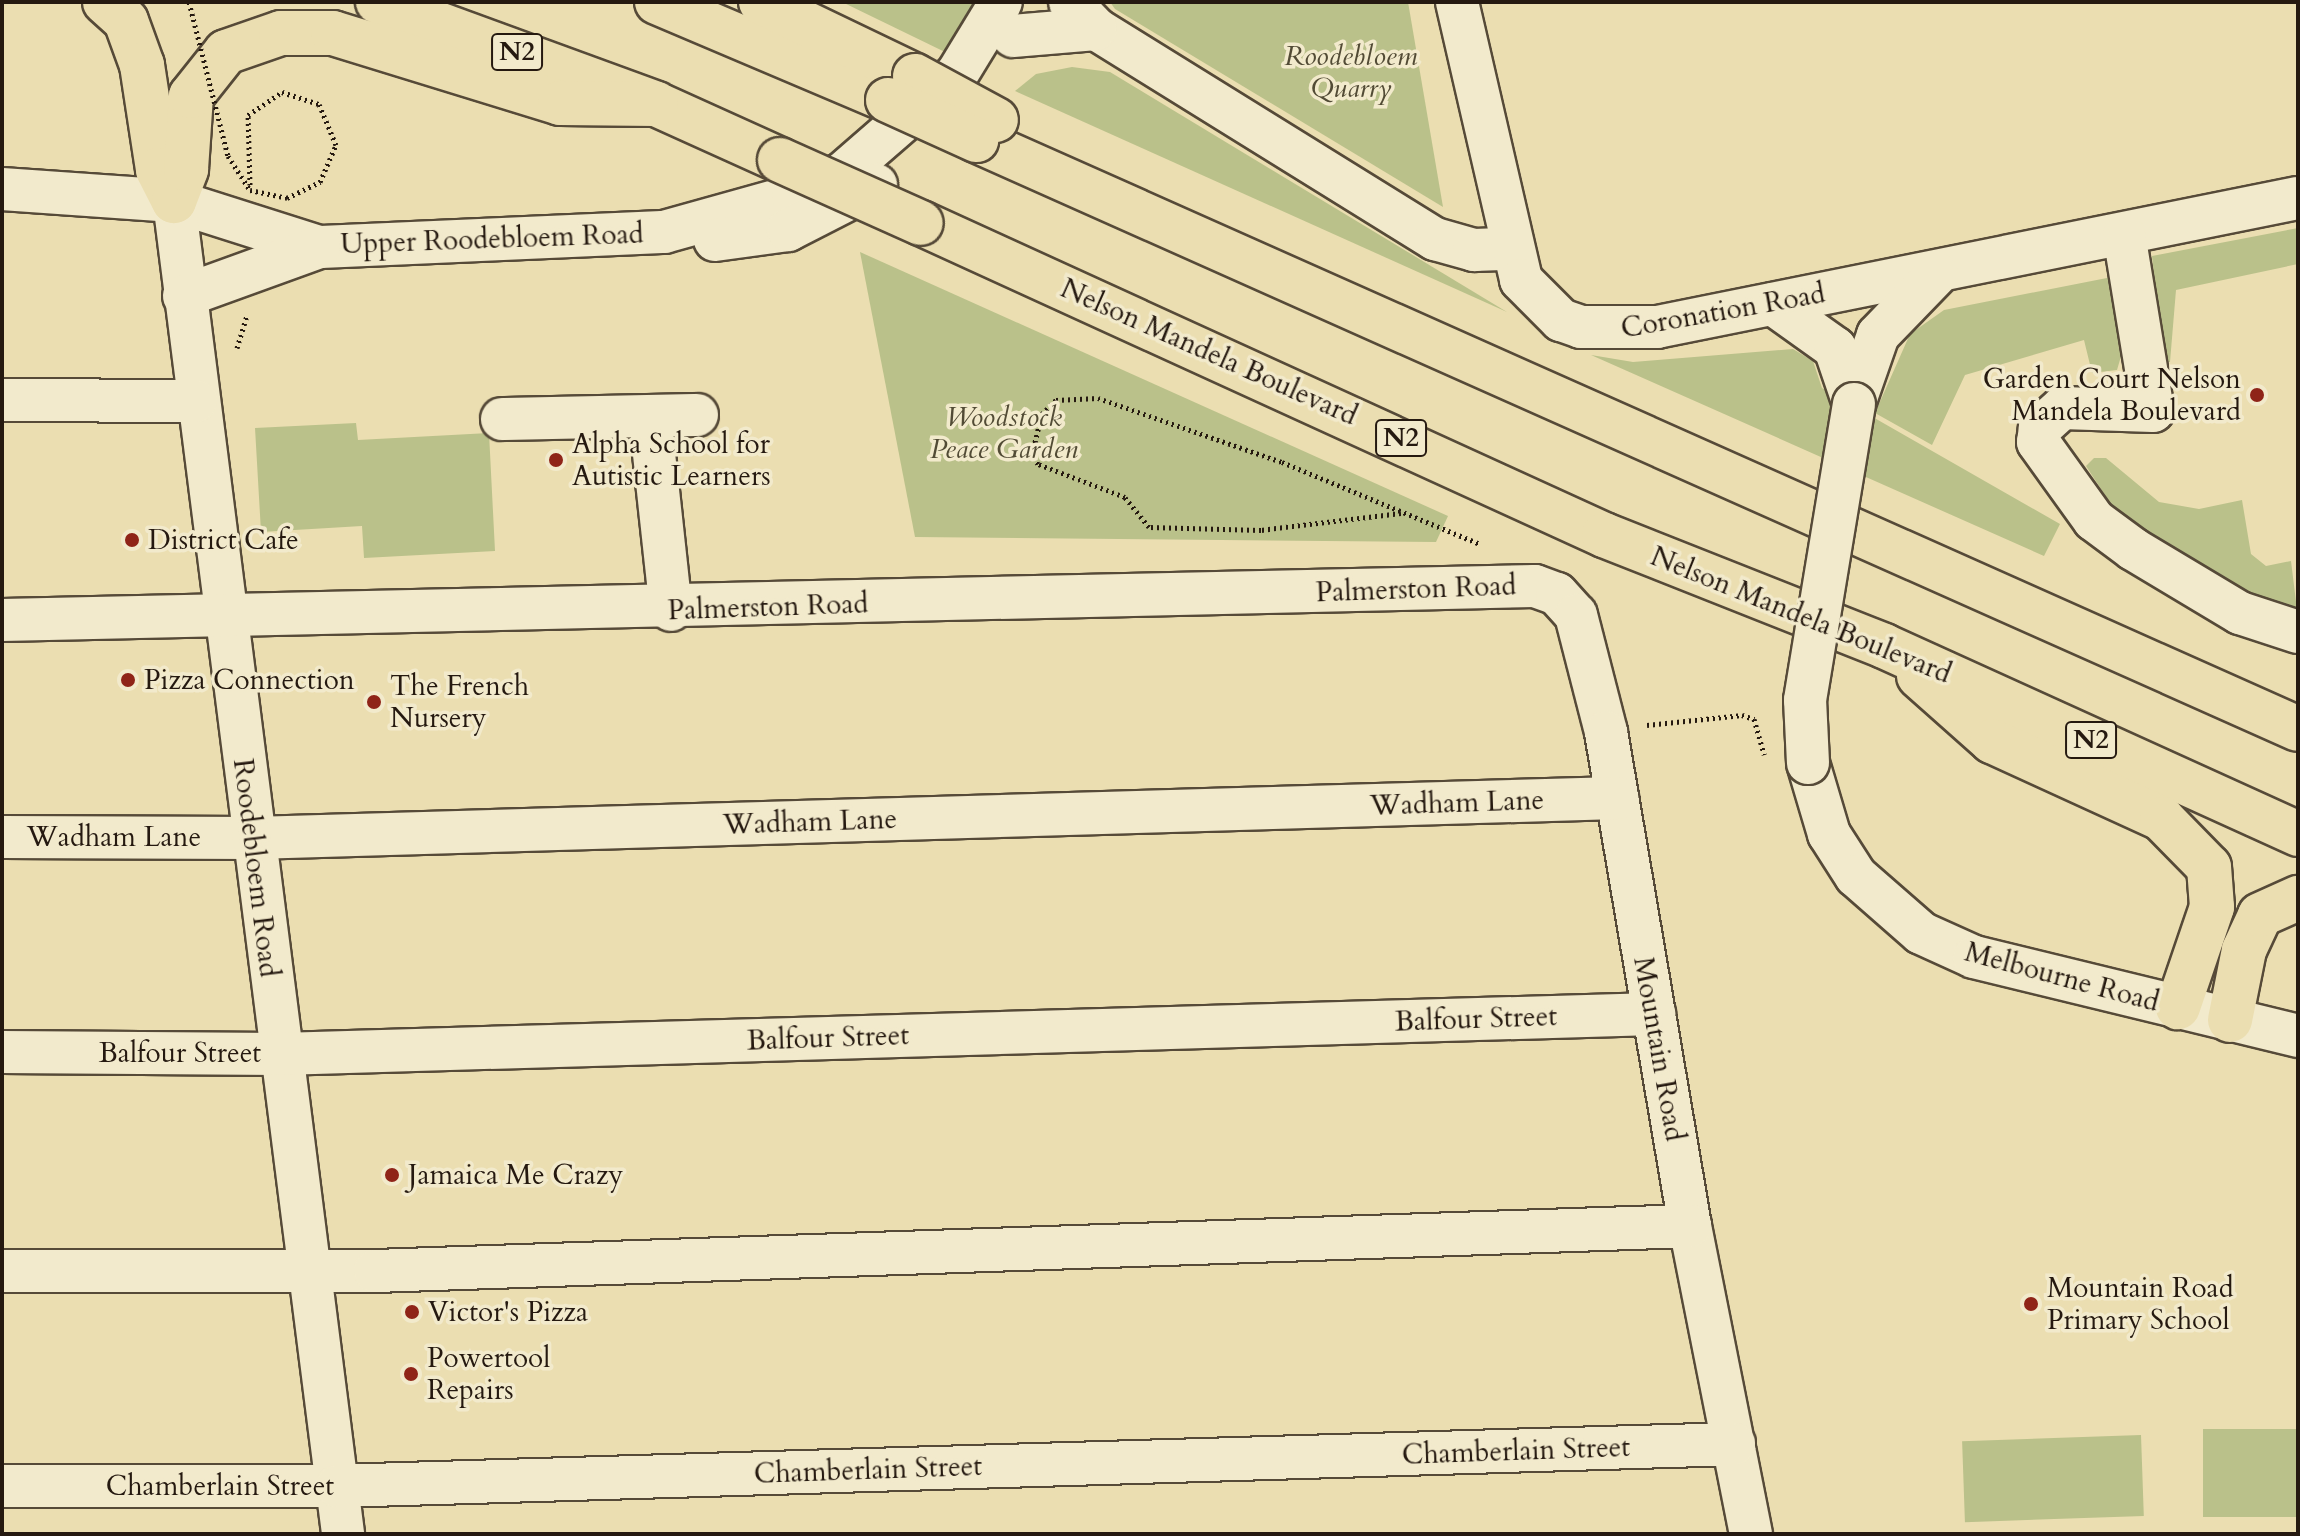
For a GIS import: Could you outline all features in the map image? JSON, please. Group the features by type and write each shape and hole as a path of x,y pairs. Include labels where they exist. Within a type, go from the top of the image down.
{"highway":[{"path":"105,2 126,21 142,65 158,170 174,201"},
{"name":"Nelson Mandela Boulevard","path":"378,2 656,104 1604,535 1884,646 2298,834"},
{"path":"657,2 901,88"},
{"path":"761,2 901,88 1103,191 1640,442 2298,729"},
{"path":"174,201 186,169 191,96 226,52 281,33 333,33 560,103 656,104"},
{"path":"1884,646 1992,741 2162,819 2209,867 2212,907 2178,1007"},
{"path":"2230,1020 2244,950 2260,915 2298,898"}],"street":[{"name":"Coronation Road","path":"1457,2 1509,249 1532,297 1581,327 1657,327 1937,274 2298,198"},
{"name":"Upper Roodebloem Road","path":"184,296 319,247 664,232 751,240 814,220 871,188 956,115 1014,13"},
{"path":"1014,13 1083,16 1435,239 1474,250 1509,249"},
{"name":"Upper Roodebloem Road","path":"2,189 174,201 319,247"},
{"name":"Roodebloem Road","path":"174,201 196,401 343,1534"},
{"path":"2124,234 2153,411 2062,408 2040,428 2038,442 2094,520 2133,549 2240,613 2298,632"},
{"name":"Melbourne Road","path":"1937,274 1878,335 1854,404 1805,700 1808,763 1829,834 1849,866 1884,907 1921,933 1974,957 2298,1036"},
{"name":"Melbourne Road","path":"1773,304 1835,348 1854,404"},
{"path":"2,400 196,401"},
{"path":"502,419 697,415"},
{"path":"650,417 671,610"},
{"name":"Palmerston Road","path":"2,620 224,621 1535,586"},
{"name":"Mountain Road","path":"1535,586 1557,594 1576,615 1617,798 1690,1226 1751,1534"},
{"name":"Wadham Lane","path":"2,837 253,838 1617,798"},
{"name":"Balfour Street","path":"2,1052 280,1054 1654,1014"},
{"path":"2,1271 309,1272 1690,1226"},
{"name":"Chamberlain Street","path":"2,1486 337,1486 1734,1444"}],"path":[{"path":"189,2 228,156 250,190 287,198 320,182 336,145 319,104 282,92 248,115 253,201"},
{"path":"235,359 256,304"},
{"path":"1401,513 1261,530 1149,527 1125,497 1038,464 1032,454 1042,414 1077,394 1282,462 1476,542"},
{"path":"1647,725 1742,715 1758,728"}],"green space":[{"path":"842,2 974,2 947,53"},
{"name":"Roodebloem Quarry","path":"1110,2 1408,2 1443,207 1115,9"},
{"path":"1072,67 1110,72 1507,312 1015,91 1036,74"},
{"path":"2298,228 2298,264 2176,290 2170,362 2163,362 2152,256"},
{"name":"Woodstock Peace Garden","path":"860,252 1448,516 1436,542 915,537"},
{"path":"2112,277 2126,339 2117,370 2092,373 2084,340 1965,375 1932,445 1875,413 1910,334 1944,310"},
{"path":"1793,349 1813,361 1822,388 2060,524 2044,556 1591,355 1633,362"},
{"path":"356,423 358,440 489,433 495,551 364,558 362,526 261,532 255,428"},
{"path":"2094,458 2106,458 2159,502 2199,509 2242,500 2251,554 2266,566 2291,561 2298,618 2197,573 2114,509 2086,466"},
{"path":"2203,1429 2298,1429 2298,1517 2203,1517"},
{"path":"2141,1435 2144,1516 1965,1522 1962,1441"}],"place":[{"name":"Garden Court Nelson Mandela Boulevard","path":"2257,395"},
{"name":"Alpha School for Autistic Learners","path":"556,460"},
{"name":"District Cafe","path":"132,540"},
{"name":"Pizza Connection","path":"128,680"},
{"name":"The French Nursery","path":"374,702"},
{"name":"Jamaica Me Crazy","path":"392,1175"},
{"name":"Mountain Road Primary School","path":"2031,1304"},
{"name":"Victor's Pizza","path":"412,1312"},
{"name":"Powertool Repairs","path":"411,1374"}]}
